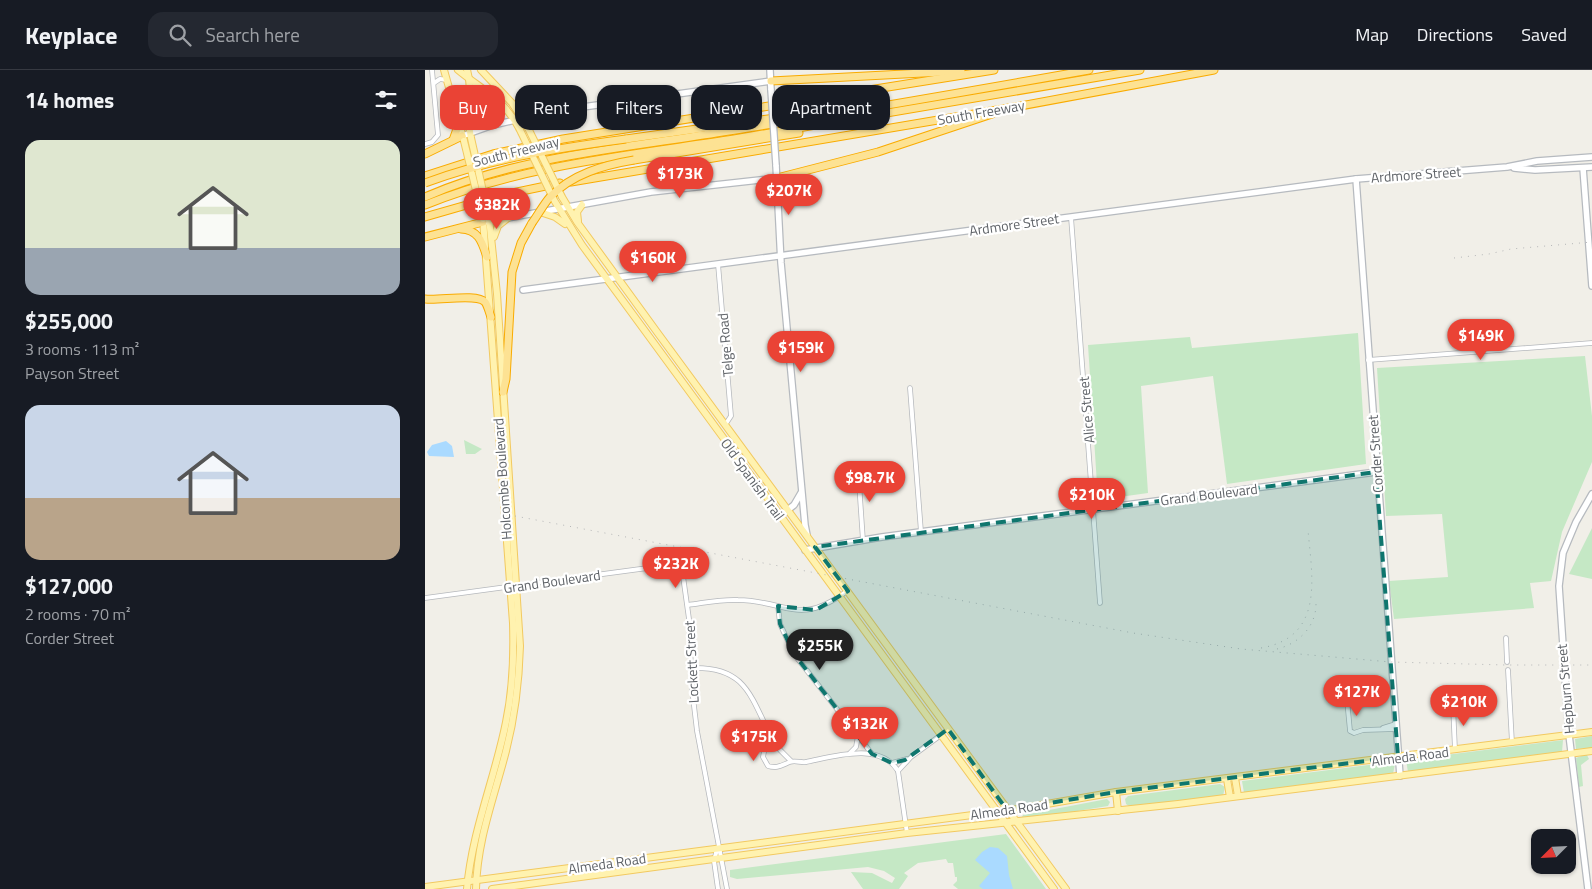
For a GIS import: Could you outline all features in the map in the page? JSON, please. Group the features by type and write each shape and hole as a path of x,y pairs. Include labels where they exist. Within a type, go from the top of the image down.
{"highway":[{"path":"771,81 977,70"},
{"name":"South Freeway","path":"425,176 493,154 563,139 994,70"},
{"path":"425,197 447,187 507,170 578,154 908,102 1089,70"},
{"path":"425,205 507,178 580,163 909,111 1139,70"},
{"name":"South Freeway","path":"425,217 498,196 574,181 1015,107 1214,70"},
{"path":"425,183 474,166 505,159 626,139 908,102"},
{"path":"777,178 870,154 1015,107"},
{"path":"503,392 506,379 512,272 521,244 532,223 550,198 576,178 603,165 756,141 909,111"},
{"path":"453,140 457,130"},
{"path":"425,154 453,140 463,138"},
{"path":"425,237 486,220"},
{"path":"456,229 469,230 479,236 487,257"},
{"path":"425,299 439,301 478,298 487,303 491,317"}],"main road":[{"name":"Holcombe Boulevard","path":"444,70 449,85"},
{"name":"Old Spanish Trail","path":"458,70 494,96 514,119 554,200 573,232 1003,822 1054,889"},
{"name":"Holcombe Boulevard","path":"467,70 469,78 471,135 486,220 491,317 513,587 520,646 517,694 505,754 484,825 476,889"},
{"name":"Old Spanish Trail","path":"481,70 515,107"},
{"name":"Holcombe Boulevard","path":"461,130 492,246 503,392 513,587 511,692 499,750 478,824 467,886"},
{"name":"Old Spanish Trail","path":"529,130 562,197 581,227 1066,889"},
{"path":"581,227 577,212 583,205"},
{"path":"540,212 560,219 573,232"},
{"path":"492,246 496,229 508,218"},
{"path":"650,338 657,332"},
{"path":"693,396 700,391"},
{"path":"724,439 731,433"},
{"path":"759,486 767,481"},
{"path":"883,655 890,649"},
{"path":"922,710 929,704"},
{"path":"941,735 948,730"},
{"name":"Almeda Road","path":"425,887 467,886 476,881 996,812 1115,792 1592,732"},
{"name":"Almeda Road","path":"493,889 723,860 907,833 1118,811 1592,751"},
{"path":"957,758 965,752"},
{"path":"1235,778 1238,796"},
{"path":"1227,779 1229,797"},
{"path":"1115,792 1118,811"}],"street":[{"path":"425,144 436,140 438,129 432,70"},
{"path":"770,70 781,255 805,525 808,537"},
{"path":"434,83 440,79 448,80"},
{"path":"587,108 771,81"},
{"path":"463,138 514,119"},
{"name":"Ardmore Street","path":"523,290 1355,179 1507,167 1592,157"},
{"name":"Ardmore Street","path":"1507,167 1535,170 1592,167"},
{"path":"1583,168 1592,286"},
{"path":"486,220 508,218 651,192 777,178"},
{"name":"Corder Street","path":"1355,179 1400,776"},
{"name":"Alice Street","path":"1071,216 1100,603"},
{"name":"Telge Road","path":"718,264 731,416 725,424"},
{"path":"1368,360 1592,343"},
{"path":"910,388 921,532"},
{"path":"858,468 863,540"},
{"name":"Grand Boulevard","path":"805,550 921,532 1376,472"},
{"path":"780,516 798,500 802,491"},
{"name":"Hepburn Street","path":"1589,889 1569,735 1559,608 1559,574 1563,553 1571,533 1592,494"},
{"name":"Grand Boulevard","path":"425,598 670,564 679,566"},
{"name":"Lockett Street","path":"679,566 684,574 697,731 717,849"},
{"path":"687,605 738,600 807,611 824,606 847,591"},
{"path":"777,606 780,624 795,654 872,754"},
{"path":"1506,638 1507,662"},
{"path":"691,668 717,668 734,676 745,689 780,750 791,761"},
{"path":"1508,670 1512,743"},
{"path":"1353,682 1346,689 1349,728 1354,733 1396,727"},
{"path":"1453,705 1455,750"},
{"path":"1383,728 1396,727"},
{"path":"768,731 764,762 773,768 791,761 802,763 850,753 872,754 892,763 898,771 907,833"},
{"path":"898,771 911,757 941,735"},
{"path":"850,753 857,744 858,736"},
{"path":"892,763 911,757"},
{"path":"717,849 723,860 727,889"},
{"path":"717,849 714,861 718,889"}],"highlighted area":[{"path":"1376,472 1398,757 1116,792 1007,810 948,729 905,760 892,763 872,754 794,654 780,624 778,606 816,610 848,591 815,547"}],"green space":[{"path":"1358,333 1366,464 1227,484 1213,376 1141,386 1148,493 1098,500 1088,345 1190,337 1192,348"},
{"path":"1585,356 1592,416 1592,462 1562,532 1551,581 1530,583 1534,608 1394,619 1389,581 1448,577 1442,514 1386,516 1377,368"},
{"path":"464,440 482,449 475,454 466,454"},
{"path":"1592,528 1592,579 1569,574"},
{"path":"1592,736 1592,748 1576,749 1575,739"},
{"path":"1563,740 1562,752 1408,772 1406,760"},
{"path":"1587,755 1589,759 1581,765 1583,786 1579,787 1576,758"},
{"path":"1392,762 1395,764 1393,774 1244,793 1242,781"},
{"path":"1220,784 1225,787 1223,796 1129,806 1126,804 1125,799 1128,796"},
{"path":"1107,799 1110,802 1108,806 1059,814 1022,817 1023,815"},
{"path":"1006,834 1046,889 958,889 953,885 957,881 957,877 955,877 953,863 948,863 946,859 918,863 904,873 908,876 899,889 863,889 851,872 872,873 892,883 895,878 884,871 868,867 737,879 730,877 730,870"}],"water":[{"path":"446,441 452,446 454,457 429,456 427,452 432,445"},
{"path":"990,847 998,848 1007,856 1013,889 983,889 979,886 990,873 975,860"}],"railway":[{"path":"1454,258 1489,254 1511,249 1592,242"},
{"path":"515,516 1133,633 1241,649 1391,662 1592,665"},
{"path":"1261,648 1282,642 1296,632 1305,618 1310,603 1312,585 1308,530"},
{"path":"1277,649 1299,639 1313,620 1316,604"}]}
